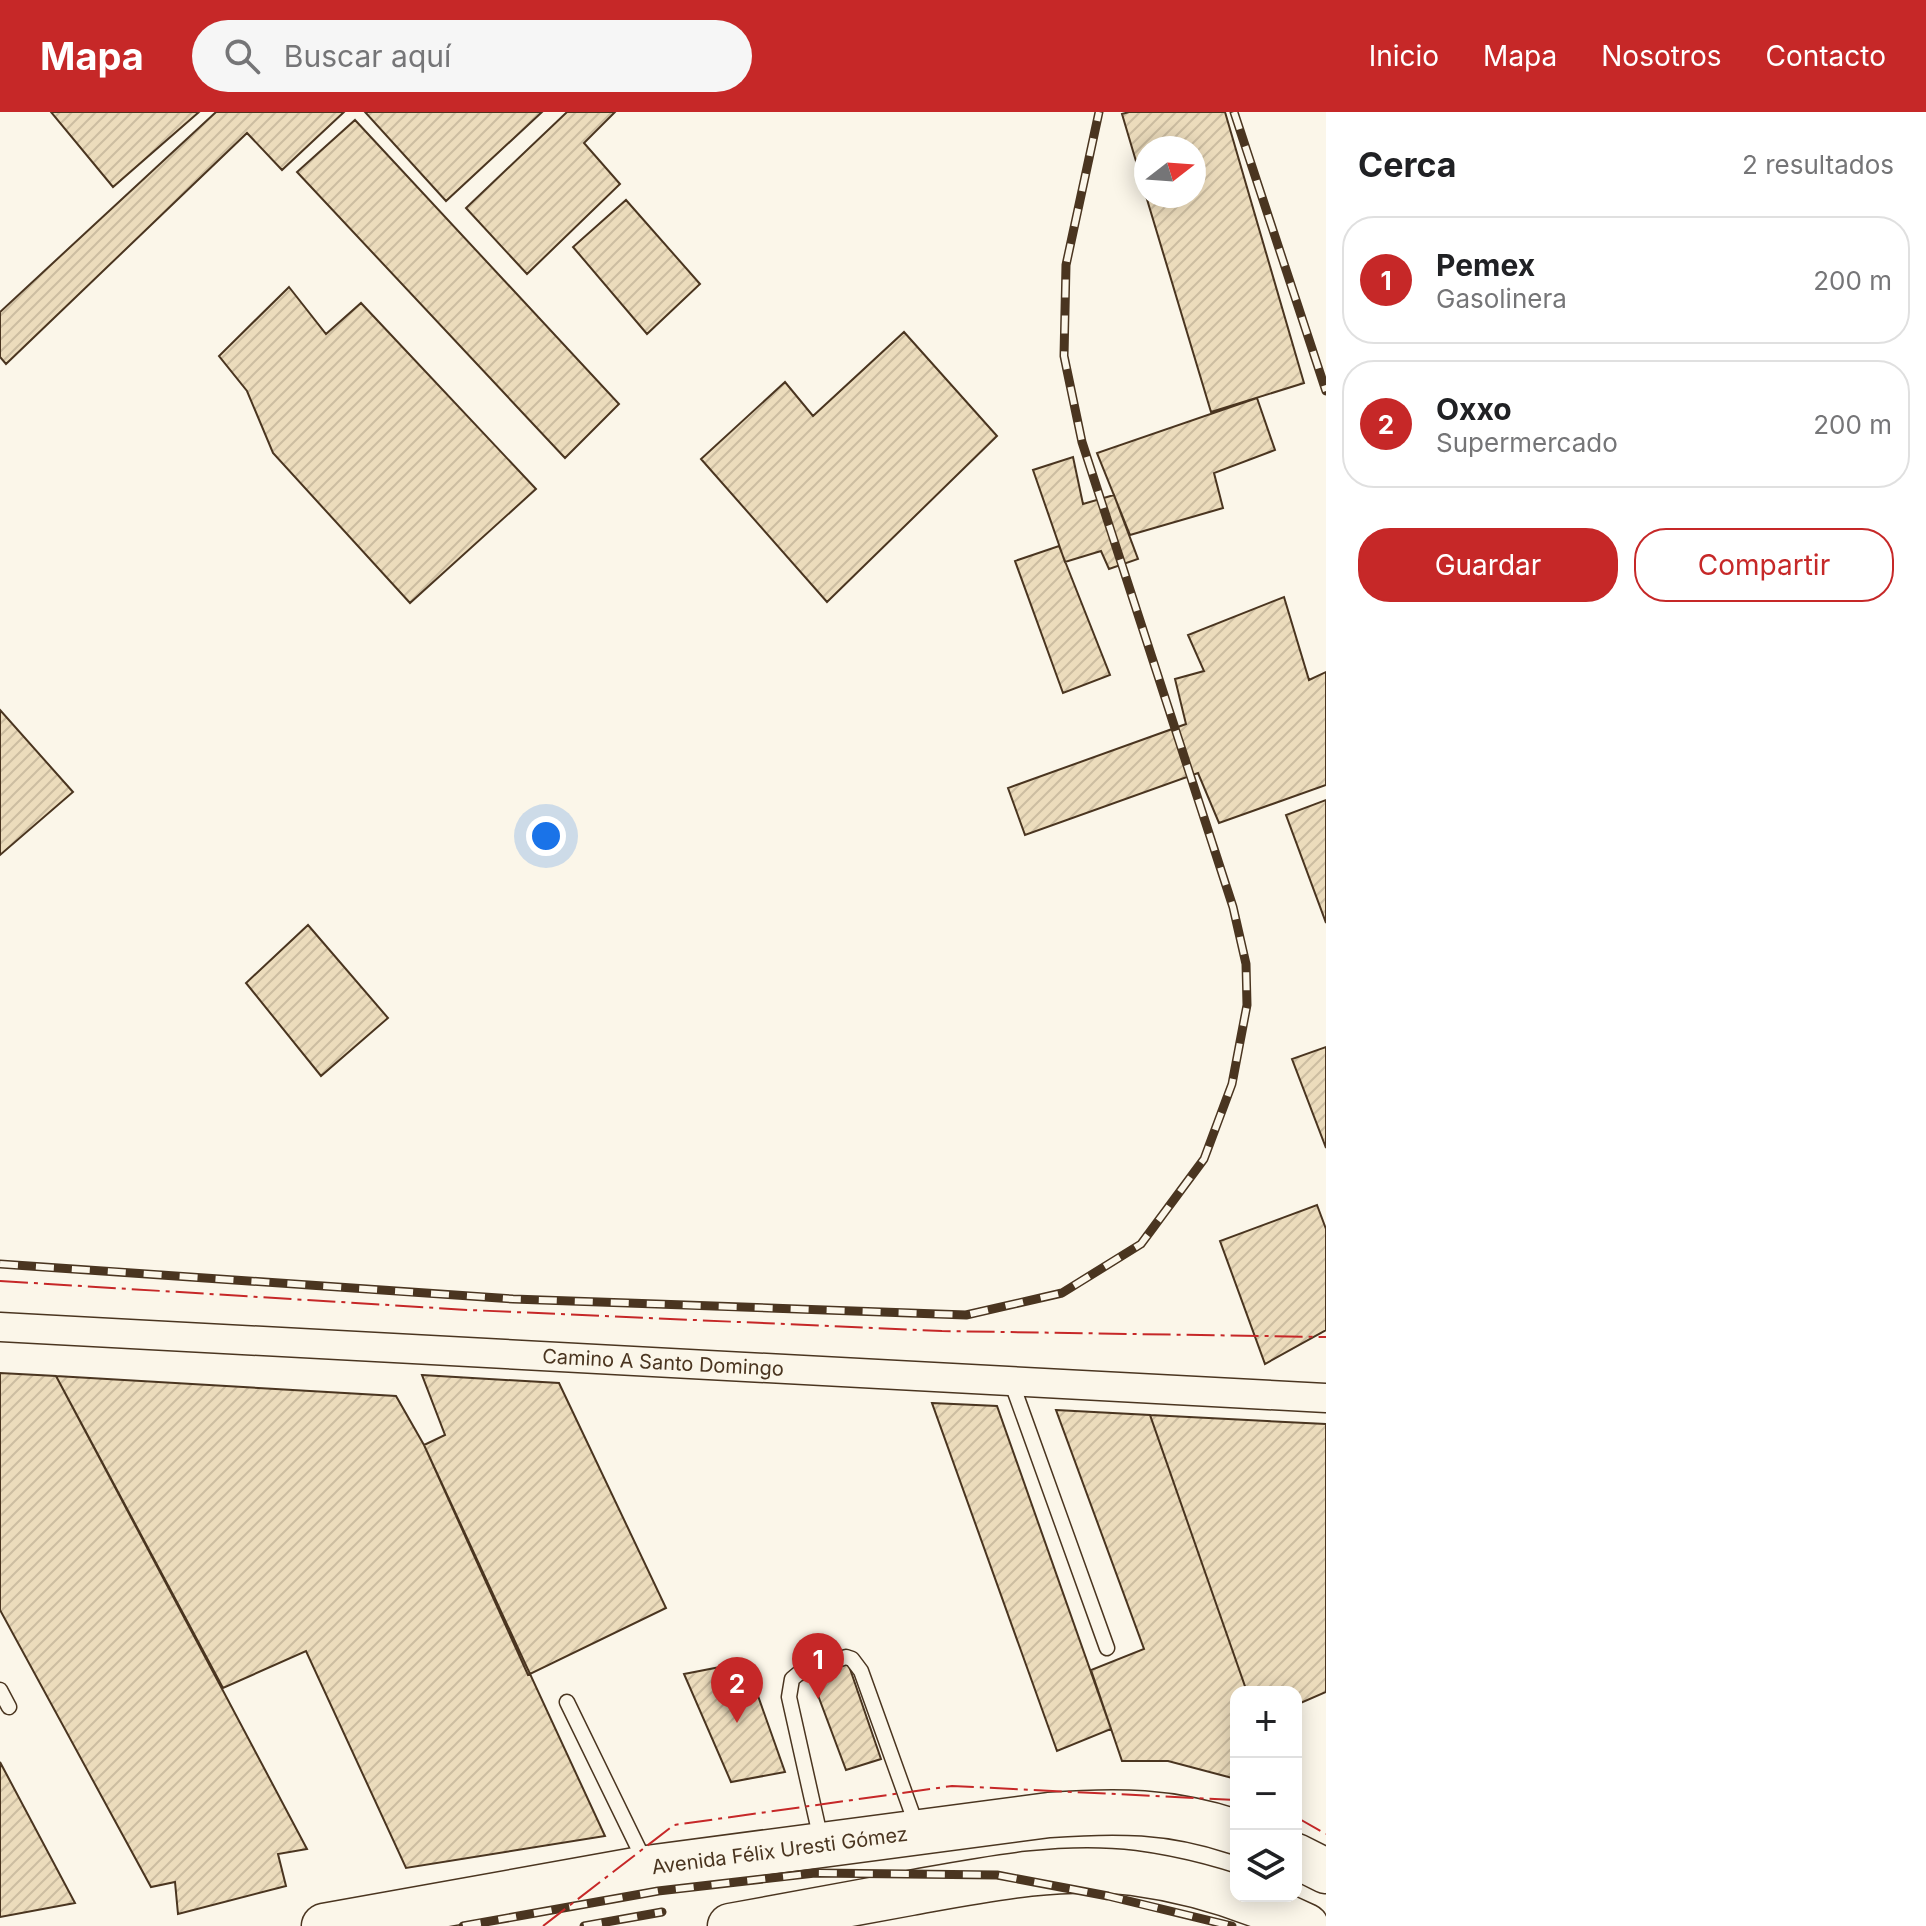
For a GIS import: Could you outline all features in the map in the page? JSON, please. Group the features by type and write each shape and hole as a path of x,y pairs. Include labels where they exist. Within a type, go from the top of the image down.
{"main road":[{"name":"Avenida Félix Uresti Gómez","path":"324,1926 647,1868 1049,1815 1112,1810 1163,1815 1230,1831"},
{"path":"1302,1859 1326,1871"},
{"path":"730,1926 788,1921 971,1882 1040,1873 1131,1873 1177,1881 1236,1911 1306,1926"}],"street":[{"name":"Camino A Santo Domingo","path":"0,1327 1326,1398"}],"lane":[{"path":"1011,1381 1107,1648"},
{"path":"822,1844 792,1714 789,1686 798,1674 846,1657 852,1659 861,1671 918,1831"},
{"path":"0,1690 9,1707"},
{"path":"567,1702 647,1868"}],"building":[{"path":"51,112 199,112 113,187"},
{"path":"216,112 344,112 282,170 247,133 6,364 0,357 0,312"},
{"path":"365,112 542,112 446,201"},
{"path":"567,112 615,112 584,143 620,184 527,274 466,208"},
{"path":"1225,112 1304,383 1211,412 1150,208 1206,208 1206,136 1134,136 1134,154 1122,114"},
{"path":"355,120 619,404 565,458 297,172"},
{"path":"626,200 700,284 647,334 573,247"},
{"path":"289,287 326,334 361,303 536,489 410,603 273,453 247,391 219,356"},
{"path":"904,332 997,436 827,602 701,459 785,382 813,416"},
{"path":"1257,398 1275,450 1214,473 1223,508 1130,535 1097,453"},
{"path":"1073,457 1083,504 1114,495 1138,559 1109,569 1101,551 1065,562 1033,470"},
{"path":"1059,546 1110,675 1063,693 1015,561"},
{"path":"1284,597 1309,680 1326,672 1326,785 1219,823 1198,773 1025,835 1008,788 1186,724 1175,679 1204,671 1188,635"},
{"path":"0,710 73,792 0,855"},
{"path":"1326,800 1326,923 1286,815"},
{"path":"308,925 388,1018 321,1076 246,983"},
{"path":"1326,1047 1326,1148 1292,1059"},
{"path":"1317,1205 1326,1229 1326,1330 1265,1364 1220,1241"},
{"path":"0,1373 56,1376 307,1849 278,1854 286,1886 178,1914 175,1882 151,1887 0,1610"},
{"path":"422,1375 559,1383 666,1608 528,1675 424,1445 445,1435"},
{"path":"56,1376 396,1396 424,1445 605,1836 406,1868 306,1651 223,1688"},
{"path":"932,1403 997,1406 1111,1729 1057,1751"},
{"path":"1056,1410 1150,1415 1245,1686 1230,1686 1230,1777 1168,1761 1122,1761 1091,1670 1144,1649"},
{"path":"1150,1415 1326,1424 1326,1692 1302,1702 1302,1686 1245,1686"},
{"path":"746,1662 785,1772 731,1782 684,1674"},
{"path":"848,1663 881,1759 846,1770 810,1674"},
{"path":"0,1762 75,1903 0,1917"}],"railway":[{"path":"0,1264 513,1299 966,1315 1062,1293 1141,1244 1204,1159 1232,1084 1247,1005 1246,964 1233,907 1082,442 1064,356 1066,265 1099,112"},
{"path":"1234,112 1326,391"},
{"path":"463,1926 658,1891 815,1873 997,1875 1108,1896 1232,1926"},
{"path":"584,1926 662,1912"}],"power":[{"path":"0,1281 469,1310 942,1331 1326,1337"},
{"path":"543,1926 674,1825 952,1786 1230,1800"},
{"path":"1302,1820 1326,1834"}],"place":[{"name":"Pemex","path":"818,1699"},
{"name":"Oxxo","path":"737,1723"}]}
